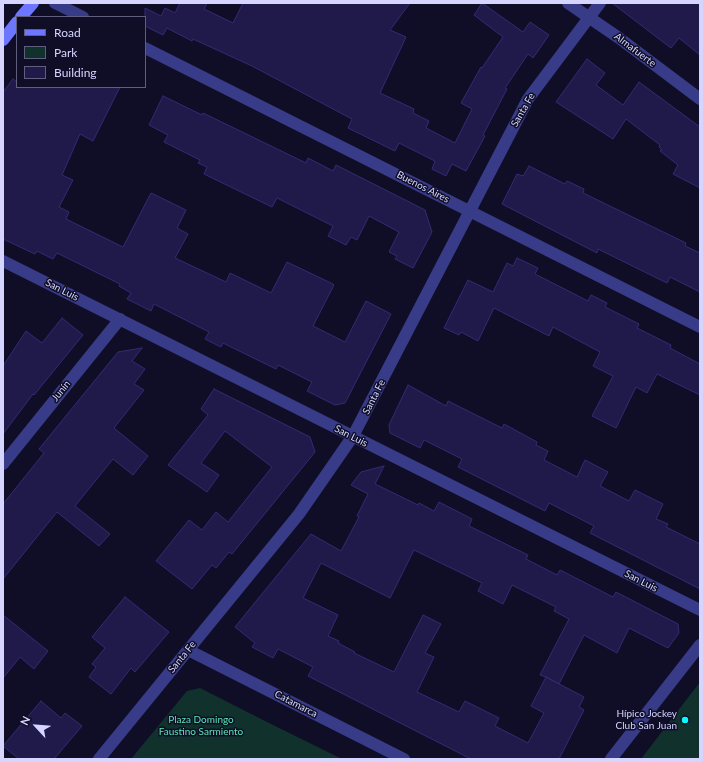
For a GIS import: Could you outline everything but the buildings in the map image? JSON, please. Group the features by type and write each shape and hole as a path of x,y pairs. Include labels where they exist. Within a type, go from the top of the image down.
{"main road":[{"path":"22,16 32,3"},
{"path":"3,40 16,23"}],"street":[{"path":"55,3 81,16"},
{"name":"Almafuerte","path":"568,3 619,38 700,99"},
{"name":"Santa Fe","path":"98,759 299,514 353,436 528,99 600,3"},
{"name":"Buenos Aires","path":"146,49 700,327"},
{"name":"San Luis","path":"3,261 700,610"},
{"name":"Junín","path":"3,464 120,319"},
{"path":"611,759 700,645"},
{"name":"Catamarca","path":"188,650 399,758"}],"green space":[{"name":"Hípico Jockey Club San Juan","path":"700,682 700,759 641,759"},
{"name":"Plaza Domingo Faustino Sarmiento","path":"200,688 342,759 131,759 187,691"}],"place":[{"name":"Hípico Jockey Club San Juan","path":"685,720"}]}
